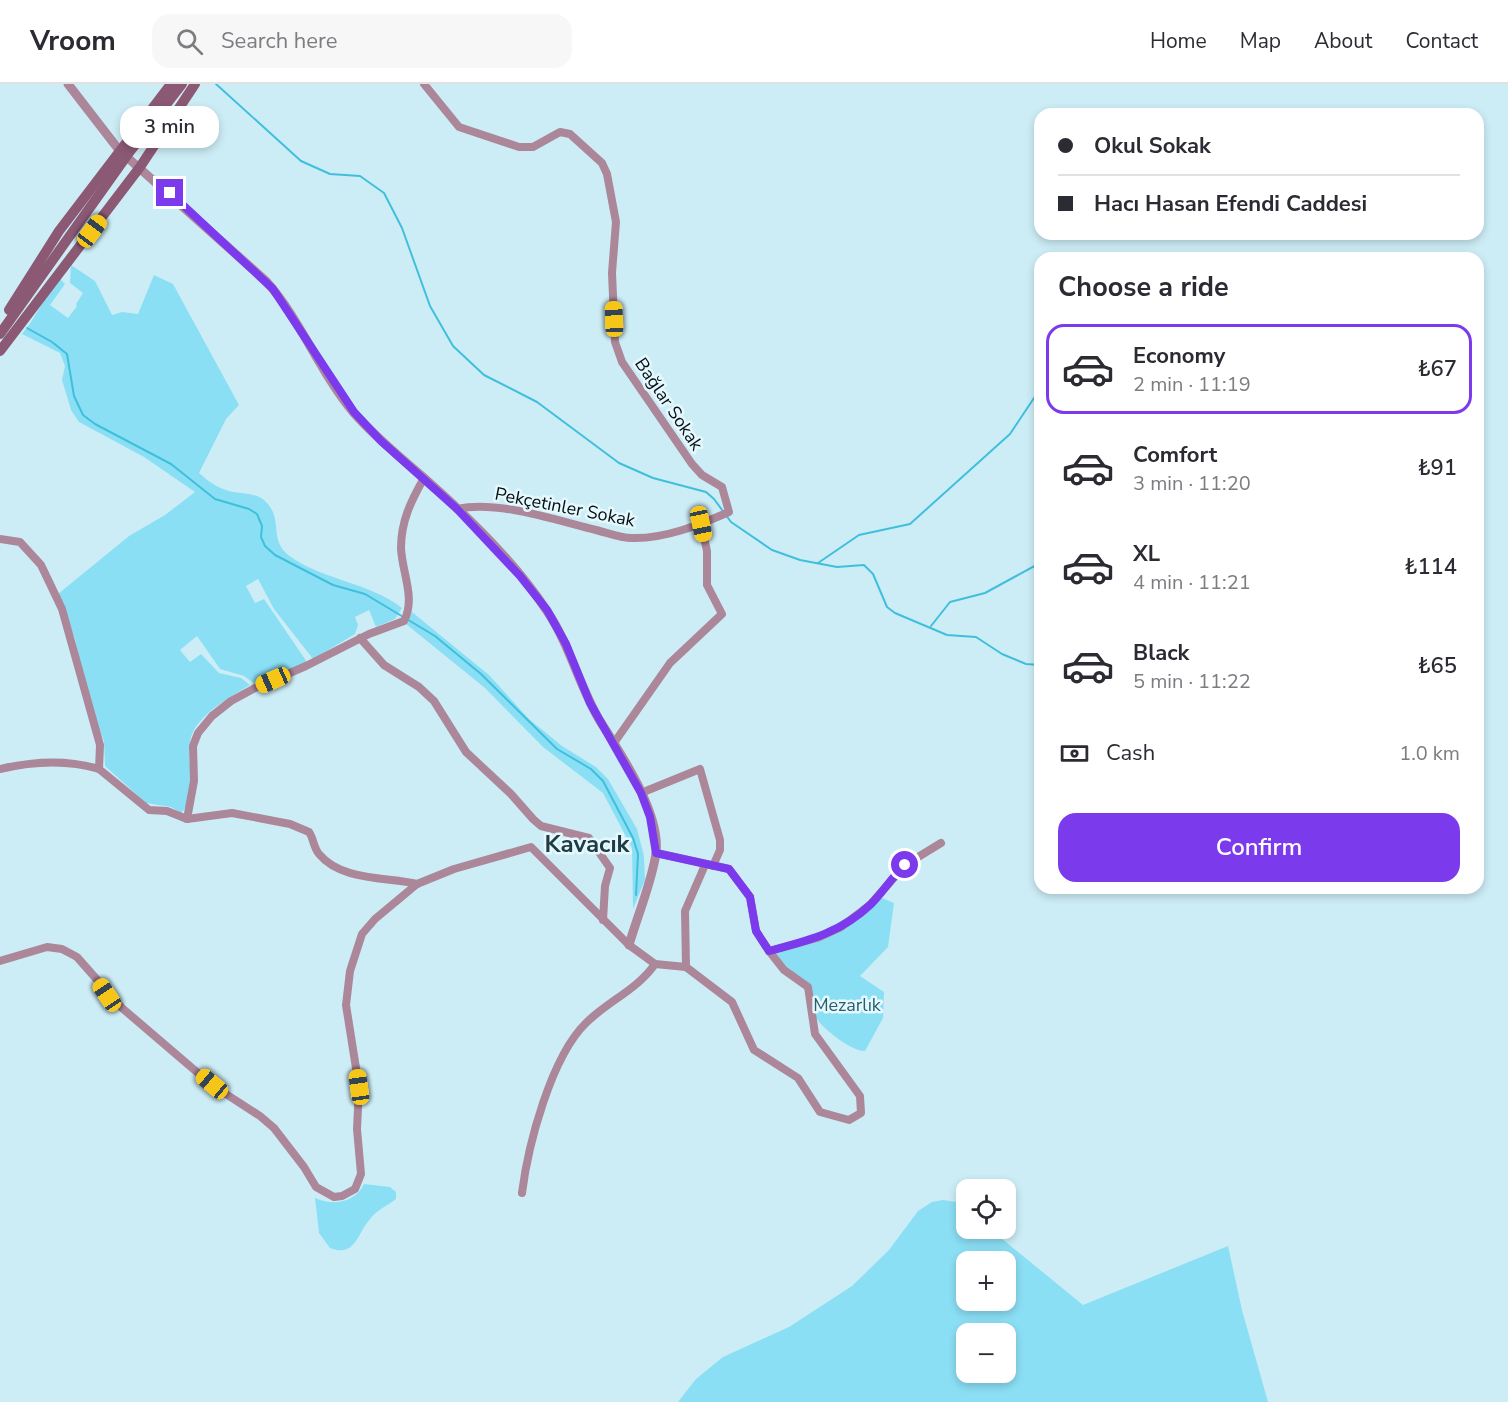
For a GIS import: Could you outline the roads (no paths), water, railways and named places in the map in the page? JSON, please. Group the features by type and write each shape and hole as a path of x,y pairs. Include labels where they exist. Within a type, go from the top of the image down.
{"main road":[{"path":"0,324 59,231 171,84"},
{"path":"0,334 128,154 182,84"},
{"path":"0,351 195,84"}],"street":[{"path":"68,84 121,152 266,281 283,302 354,412 381,441 457,509 520,576 547,610 566,644 590,703 641,793 650,817 656,853 629,945"},
{"name":"Bağlar Sokak","path":"424,84 459,127 519,147 533,147 560,132 570,134 602,163 607,174 616,222 612,273 615,342 622,362 693,464 702,475 722,487 729,512 701,524"},
{"path":"187,819 194,781 193,746 203,726 220,709 243,694 306,666 360,638 401,623 407,614 409,595 401,549 403,524 424,478"},
{"name":"Pekçetinler Sokak","path":"457,509 477,505 544,517 630,538 656,536 701,524"},
{"path":"614,743 670,663 722,614 706,585 707,551 701,524"},
{"path":"0,538 20,542 41,565 62,609 100,745 99,769"},
{"path":"360,638 384,665 419,687 434,701 460,745 541,826 580,834 594,842 610,868 605,886 603,920"},
{"path":"0,769 26,763 75,762 99,769 149,810 167,811 187,819 232,813 290,824 309,832 317,852 338,868 370,878 417,884"},
{"path":"641,793 700,769 720,840 720,850 685,911 686,967"},
{"path":"769,951 817,938 841,927 870,905 905,865 941,843"},
{"path":"0,961 47,947 62,949 77,957 122,1008 212,1084 261,1116 274,1128 304,1167 316,1187 334,1197 342,1196 355,1189 361,1174 357,1129 359,1087 346,1014 350,971 355,951 368,926 417,884 454,869 531,847 629,945 656,964 686,967 732,1002 754,1050 798,1078 820,1112 844,1120 858,1116 862,1108 860,1096 815,1034 808,987 784,970 769,951 756,931 750,897 729,869 656,853"},
{"path":"522,1193 525,1163 535,1128 570,1043 586,1023 644,980 656,964"}],"waterway":[{"path":"216,84 301,161 330,174 360,176 384,193 402,228 430,306 453,346 484,375 537,402 619,463 653,478 706,492 731,522 772,550 800,560 837,567 864,565 873,574 887,607 895,613 947,635 976,637 1002,654 1026,664 1034,665"},
{"path":"27,328 52,342 67,354 74,396 83,415 95,424 171,464 215,499 249,509 257,514 262,526 261,537 265,546 275,555 333,585 365,594 435,636 481,674 557,749 591,769 603,781 633,838 638,854 636,895"},
{"path":"818,563 859,535 910,524 1010,434 1034,398"},
{"path":"931,626 950,602 985,593 1034,566"}],"district":[{"name":"Kavacık","path":"587,844"}],"park label":[{"name":"Mezarlık","path":"847,1005"}]}
